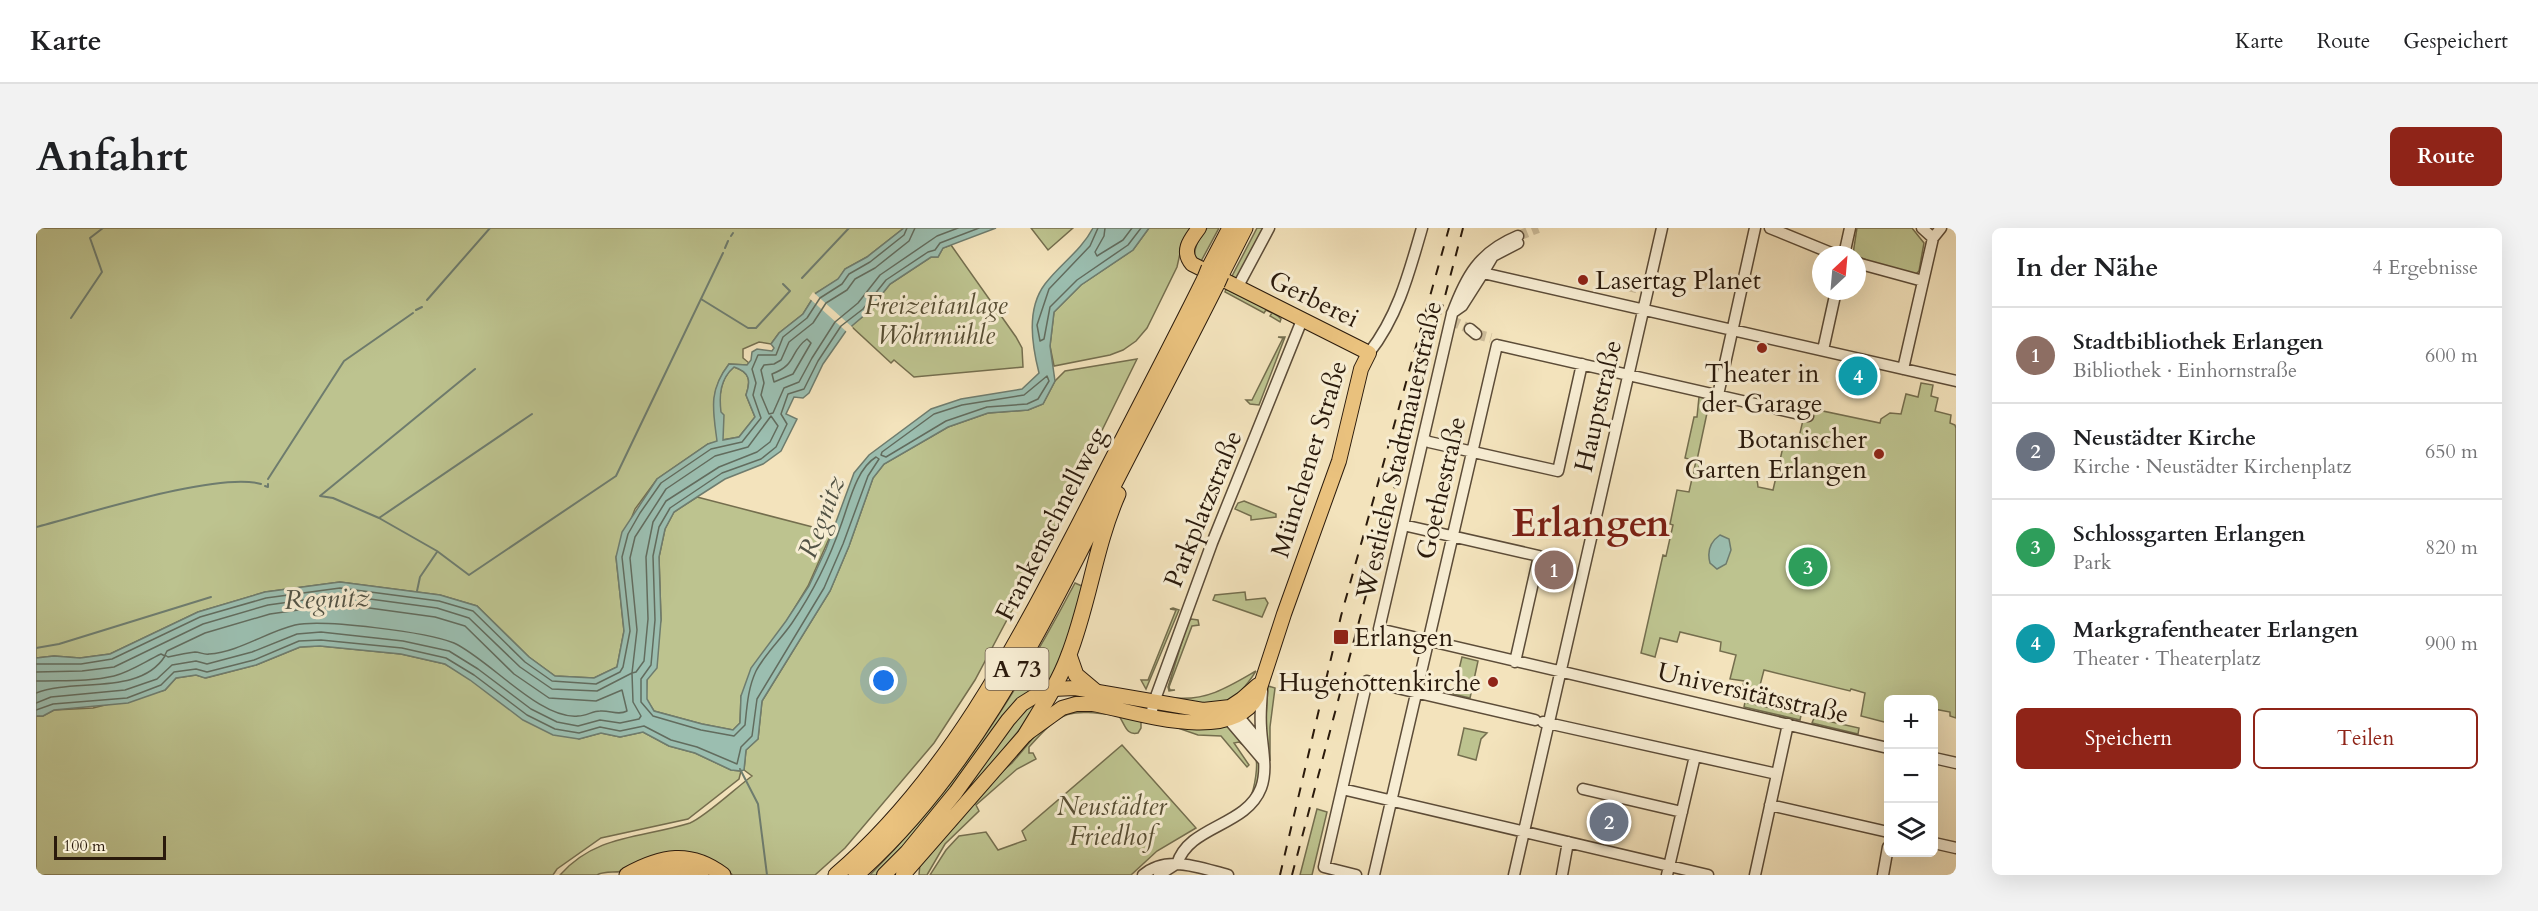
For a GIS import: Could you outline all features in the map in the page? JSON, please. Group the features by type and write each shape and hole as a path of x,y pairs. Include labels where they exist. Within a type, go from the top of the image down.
{"highway":[{"name":"Frankenschnellweg","path":"856,875 930,796 995,705 1047,614 1138,437 1210,281 1230,228"},
{"name":"Frankenschnellweg","path":"836,874 891,820 954,742 1011,653 1210,281 1245,228"},
{"path":"1026,734 1053,689 1069,655 1115,501 1129,470 1138,437"},
{"path":"1069,655 1076,675 1095,691"},
{"path":"627,875 646,864 671,858 704,863 723,875"},
{"path":"650,875 677,869 701,875"}],"main road":[{"name":"Gerberei","path":"1199,228 1186,248 1187,258 1192,264 1369,353"},
{"name":"Münchener Straße","path":"1232,714 1265,674 1339,461 1361,369 1369,353"},
{"path":"903,872 969,775 1022,704 1038,694 1053,689 1076,688 1095,691 1152,709"},
{"path":"884,875 903,872 1026,734 1055,711 1076,704 1093,704 1203,710 1232,714"}],"street":[{"name":"Gerberei","path":"1237,288 1269,228"},
{"name":"Münchener Straße","path":"1369,353 1386,328 1405,289 1422,228"},
{"name":"Hauptstraße","path":"1514,875 1524,831 1541,722 1556,671 1629,375 1643,311 1644,290 1662,228"},
{"path":"1718,395 1755,228"},
{"path":"1770,228 1814,246"},
{"path":"1846,246 1850,228"},
{"path":"1922,228 1933,238"},
{"path":"1903,369 1933,238 1941,228"},
{"name":"Westliche Stadtmauerstraße","path":"1379,629 1452,314 1464,284 1478,262 1491,249 1519,239 1493,256 1462,306 1452,314"},
{"path":"1866,266 1923,282"},
{"path":"1483,273 1956,381"},
{"path":"1823,350 1834,300"},
{"name":"Parkplatzstraße","path":"1152,709 1212,543 1302,321"},
{"name":"Goethestraße","path":"1416,693 1453,536 1476,453 1494,341 1582,364"},
{"path":"1424,439 1558,471 1582,364 1808,416"},
{"path":"1403,525 1539,556 1515,662"},
{"name":"Universitätsstraße","path":"1379,629 1884,747"},
{"path":"1159,875 1176,864 1181,852 1188,845 1250,806 1262,786 1264,763 1260,708 1265,674"},
{"path":"1356,875 1324,867 1367,681 1777,774"},
{"path":"1374,875 1416,693"},
{"path":"1232,714 1264,763"},
{"path":"1755,875 1788,724"},
{"path":"1669,870 1695,756"},
{"path":"1938,759 1956,763"},
{"path":"1342,789 1584,845 1669,870 1708,875"},
{"path":"1583,789 1682,812"},
{"path":"1770,805 1884,831"},
{"path":"1562,875 1568,842"},
{"path":"1938,844 1956,848"},
{"path":"1883,875 1886,857"},
{"path":"1143,875 1155,866 1176,864 1228,875"}],"green space":[{"path":"36,228 904,228 867,257 845,269 839,279 816,293 803,314 779,333 771,344 759,342 743,349 743,358 749,363 747,365 729,364 715,392 714,411 718,442 708,444 657,479 635,509 616,557 624,631 617,667 594,678 555,676 529,657 477,606 440,595 340,582 265,592 198,612 110,654 80,658 54,656 36,658"},
{"path":"1031,228 1073,228 1048,250"},
{"path":"1149,228 1195,228 1181,249 1177,267 1147,328 1136,341 1123,350 1110,355 1054,366 1050,346 1054,312 1081,285 1133,250"},
{"path":"1207,228 1219,228 1199,265 1195,262 1196,248"},
{"path":"1257,228 1266,228 1237,281 1230,280"},
{"path":"1857,228 1912,228 1924,243 1919,271 1916,274 1880,266 1866,260 1866,246 1854,246"},
{"name":"Freizeitanlage Wöhrmühle","path":"951,245 1016,337 1022,348 1023,367 914,377 894,360 891,363 851,326 867,313 890,284 931,257 938,257 943,248"},
{"path":"1227,287 1278,316 1281,319 1280,322 1270,316 1272,313 1266,310 1264,313 1225,292"},
{"path":"1278,337 1285,337 1259,405 1250,404 1246,400 1252,400 1283,338"},
{"path":"1137,359 1035,567 975,680 934,743 845,848 815,875 733,875 715,863 627,870 597,875 560,875 574,862 605,844 696,820 752,776 744,770 746,750 758,739 762,701 830,591 873,478 884,464 948,427 988,413 1028,410 1043,404 1055,381 1065,371"},
{"path":"734,367 746,374 748,378 746,395 755,417 739,437 722,440 721,391 727,374"},
{"path":"1921,383 1933,385 1931,396 1938,398 1935,411 1951,415 1950,423 1956,428 1956,718 1950,716 1950,712 1938,710 1938,695 1884,695 1884,722 1861,716 1865,693 1764,670 1758,693 1742,690 1744,681 1730,679 1736,655 1720,651 1721,642 1680,632 1677,642 1660,638 1655,657 1641,653 1663,555 1666,556 1673,525 1670,524 1677,490 1689,492 1696,461 1685,458 1694,417 1697,417 1699,397 1710,399 1697,460 1700,462 1698,472 1714,476 1719,468 1738,465 1754,474 1758,487 1773,490 1783,447 1796,450 1803,420 1810,421 1813,409 1880,423 1881,419 1890,413 1901,414 1906,394 1918,397"},
{"path":"697,497 832,532 808,586 741,696 740,723 733,730 654,711 646,699 647,680 661,620 659,557 665,529 674,512"},
{"path":"1244,501 1276,514 1276,517 1251,520 1251,516 1235,509 1238,503"},
{"path":"1075,583 1084,587 1066,649 1051,686 1043,688 959,780 879,875 870,875 931,807 984,737 1031,663"},
{"path":"1245,592 1246,600 1265,598 1268,603 1262,617 1213,600 1215,595"},
{"path":"1170,609 1179,610 1146,689 1141,680 1148,680 1176,610"},
{"path":"1191,619 1198,620 1199,625 1192,626 1169,687 1170,690 1175,690 1169,691 1168,687 1188,622"},
{"path":"320,646 401,654 445,664 579,739 601,733 620,737 643,732 669,746 695,753 731,770 741,771 739,779 688,819 601,838 557,869 553,875 36,875 36,716 43,716 54,710 93,708 165,690 176,678 196,675 206,678 256,665 300,647"},
{"path":"1462,657 1478,661 1470,698 1453,694"},
{"path":"1256,671 1239,693 1222,703 1175,702 1176,698 1208,695"},
{"path":"1268,686 1275,688 1270,727 1270,761 1265,733"},
{"path":"1040,698 1033,713 997,757 984,777 938,826 1015,718"},
{"path":"1745,702 1801,715 1800,720 1744,707"},
{"path":"1092,709 1141,721 1141,728 1138,733 1131,733 1119,716 1102,714 1077,713 1059,719 1029,747 1029,753 1033,753 1036,759 1017,769 976,805 979,811 945,844 927,875 919,875 920,863 991,781 1012,763 1045,724 1063,712"},
{"path":"1814,718 1859,728 1858,734 1812,723"},
{"path":"1172,723 1197,727 1226,725 1236,732 1254,750 1259,761 1259,781 1250,798 1255,783 1256,769 1256,758 1253,752 1239,742 1234,743 1249,765 1247,767 1221,736 1198,735 1172,726"},
{"path":"1464,728 1487,733 1481,739 1476,760 1458,755"},
{"name":"Neustädter Friedhof","path":"1122,745 1196,828 1157,851 1131,875 930,875 946,850 959,836 986,832 998,850 1026,840 1022,831"},
{"path":"1317,809 1327,812 1312,875 1300,875"}],"water":[{"name":"Regnitz","path":"904,228 996,228 943,248 938,257 931,257 890,284 867,313 846,331 823,364 809,393 803,398 794,397 786,414 797,419 781,451 763,464 725,479 674,512 665,529 659,557 661,620 657,668 647,680 647,699 654,711 733,730 740,723 741,696 751,668 809,586 826,549 854,473 869,455 931,409 961,399 1022,389 1039,373 1032,327 1035,305 1045,284 1083,244 1093,228 1149,228 1133,250 1081,285 1054,312 1050,346 1055,381 1043,404 1028,410 988,413 948,427 884,464 873,478 830,591 762,701 758,739 746,750 744,770 731,770 695,753 669,746 643,732 620,737 601,733 579,739 553,735 523,720 445,664 401,654 320,646 300,647 256,665 205,678 196,675 176,678 165,690 128,703 54,710 43,716 36,716 36,658 54,656 80,658 110,654 198,612 265,592 340,582 440,595 477,606 529,657 555,676 594,678 617,667 624,631 616,557 622,532 657,479 708,444 717,441 715,392 729,364 747,365 751,360 752,352 757,349 772,351 774,348 771,344 779,333 803,314 816,293 838,279 845,269 867,257","holes":["734,367 748,378 746,395 755,417 739,437 723,440 724,415 720,406 723,382"]},
{"path":"1720,535 1729,539 1731,550 1726,564 1717,569 1710,563 1709,551"}],"pier":[{"path":"813,292 853,328 848,333 809,298"}],"waterway":[{"path":"71,318 102,272 90,238 103,228"},
{"path":"427,300 490,228"},
{"path":"802,278 849,228"},
{"path":"725,248 728,241"},
{"path":"532,414 379,518 437,551 469,575 616,476 723,253"},
{"path":"701,299 748,328 756,328 790,291 783,284"},
{"path":"416,310 422,307"},
{"path":"268,479 344,361 413,313"},
{"path":"379,518 333,498 320,496 475,369"},
{"path":"1841,468 1841,475"},
{"path":"1860,480 1866,476"},
{"path":"36,527 184,489 241,482 261,484"},
{"path":"265,486 268,487 268,484"},
{"path":"417,591 420,577 437,552"},
{"path":"36,648 59,644 211,597"},
{"path":"740,769 758,804 767,875"}],"tunnel":[{"path":"1518,236 1538,228"},
{"path":"1627,286 1640,289"},
{"path":"1450,320 1470,329"},
{"path":"1476,334 1491,338"}],"railway":[{"path":"1280,875 1341,616 1449,228"},
{"path":"1292,875 1463,228"}],"place":[{"name":"Lasertag Planet","path":"1583,280"},
{"name":"Theater in der Garage","path":"1762,348"},
{"name":"Markgrafentheater Erlangen","path":"1858,376"},
{"name":"Botanischer Garten Erlangen","path":"1879,454"},
{"name":"Schlossgarten Erlangen","path":"1808,567"},
{"name":"Stadtbibliothek Erlangen","path":"1554,570"},
{"name":"Erlangen","path":"1341,637"},
{"name":"Hugenottenkirche","path":"1493,682"},
{"name":"Neustädter Kirche","path":"1609,822"}],"district":[{"name":"Erlangen","path":"1591,524"}]}
